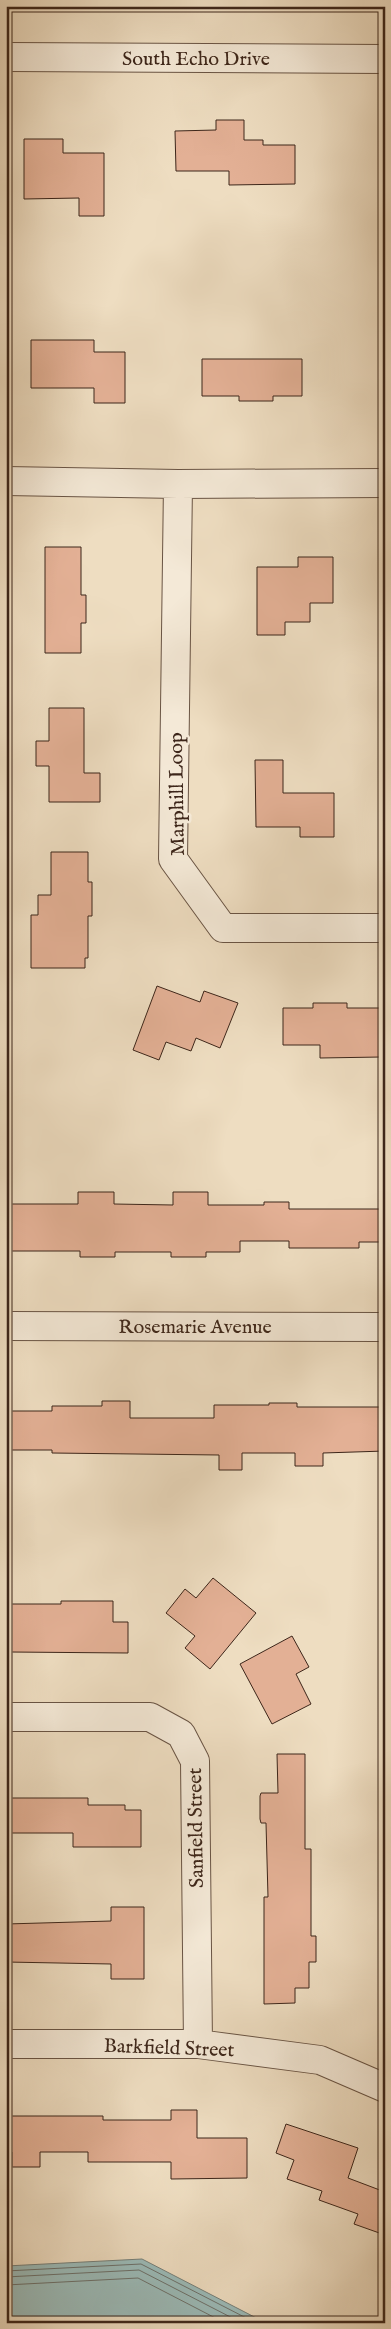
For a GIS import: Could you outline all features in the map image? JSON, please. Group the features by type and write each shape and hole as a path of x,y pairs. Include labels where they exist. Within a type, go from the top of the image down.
{"street":[{"name":"South Echo Drive","path":"6,57 385,59"},
{"path":"6,481 178,484 385,483"},
{"name":"Marphill Loop","path":"178,484 172,860 223,928 385,928"},
{"name":"Rosemarie Avenue","path":"6,1326 385,1327"},
{"name":"Sanfield Street","path":"6,1716 150,1717 181,1734 195,1761 198,2044"},
{"name":"Barkfield Street","path":"6,2044 198,2044 320,2060 385,2088"}],"water":[{"path":"142,2259 266,2323 6,2323 6,2266"}],"building":[{"path":"216,120 244,120 244,140 263,140 263,145 295,145 295,184 229,185 229,171 176,171 175,131 216,130"},
{"path":"24,139 63,139 63,153 104,153 104,216 79,216 79,198 24,199"},
{"path":"31,340 94,340 94,352 125,352 125,403 94,403 94,388 31,388"},
{"path":"202,359 302,359 302,396 273,396 273,401 239,401 239,396 202,396"},
{"path":"45,547 81,547 81,595 86,595 86,623 81,623 81,653 45,653"},
{"path":"298,557 333,557 333,603 310,603 310,622 285,622 285,635 257,635 257,567 298,567"},
{"path":"49,708 84,708 84,773 100,773 100,802 49,802 49,766 36,766 36,741 49,741"},
{"path":"255,760 283,760 283,793 334,793 334,837 300,837 300,827 256,827"},
{"path":"51,852 88,852 88,882 92,882 92,916 88,916 88,958 85,958 85,968 31,968 31,915 38,915 38,895 51,895"},
{"path":"157,986 200,1002 204,991 238,1003 220,1048 196,1038 191,1051 166,1042 159,1060 133,1050"},
{"path":"313,1003 347,1003 347,1008 381,1008 381,1057 320,1058 320,1045 283,1045 283,1008 313,1008"},
{"path":"78,1192 114,1192 114,1204 173,1205 173,1192 208,1192 208,1205 264,1205 264,1202 289,1202 289,1209 385,1209 385,1242 359,1242 359,1248 289,1248 289,1241 240,1241 240,1252 206,1252 206,1257 171,1257 171,1252 115,1252 115,1257 80,1257 80,1251 6,1251 6,1204 78,1204"},
{"path":"102,1401 130,1401 130,1418 214,1418 214,1405 297,1403 297,1407 385,1407 385,1451 323,1453 323,1466 295,1466 295,1453 242,1453 242,1470 219,1470 219,1455 52,1453 52,1450 6,1450 6,1411 52,1411 52,1406 102,1406"},
{"path":"213,1578 256,1613 210,1669 185,1648 195,1636 166,1613 185,1589 196,1598"},
{"path":"61,1601 113,1601 113,1622 128,1622 128,1653 11,1652 11,1637 6,1637 6,1604 61,1604"},
{"path":"292,1636 309,1667 296,1674 311,1704 272,1724 240,1664"},
{"path":"277,1754 305,1754 305,1849 311,1849 311,1936 316,1936 316,1962 309,1962 309,1988 295,1988 295,2003 264,2004 264,1897 268,1897 266,1823 261,1823 260,1819 260,1796 261,1793 278,1793"},
{"path":"6,1798 88,1798 88,1805 125,1805 125,1810 141,1810 141,1847 73,1847 73,1833 6,1833"},
{"path":"111,1907 144,1907 144,1979 111,1979 111,1964 6,1962 6,1924 111,1921"},
{"path":"171,2110 197,2110 197,2138 247,2138 247,2178 171,2179 171,2162 88,2162 88,2152 40,2152 40,2167 12,2167 12,2152 6,2152 6,2116 103,2116 103,2120 171,2120"},
{"path":"286,2124 358,2148 348,2178 385,2192 385,2235 354,2224 358,2214 319,2200 322,2191 287,2179 294,2160 276,2153"}]}
